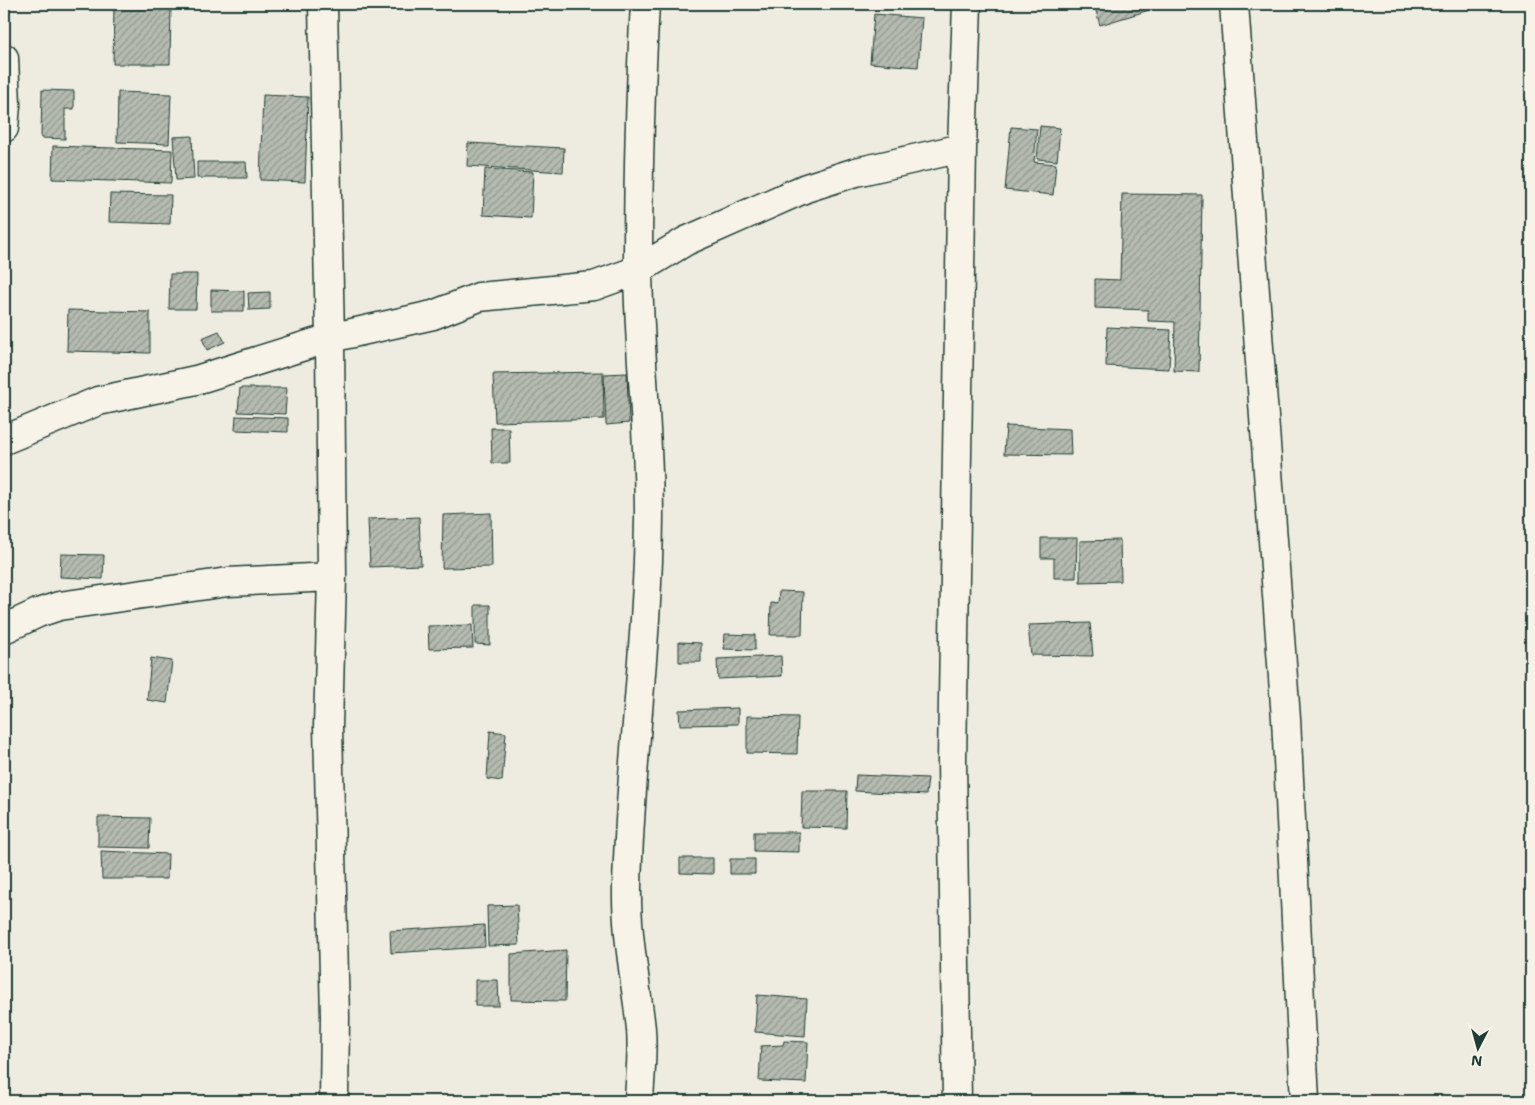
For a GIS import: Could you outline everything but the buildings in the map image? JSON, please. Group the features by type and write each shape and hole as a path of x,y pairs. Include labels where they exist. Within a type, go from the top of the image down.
{"street":[{"path":"323,4 330,338 332,577 328,727 335,1016 334,1101"},
{"path":"639,1101 641,1032 632,971 627,890 644,638 649,520 649,453 643,387 638,270 645,4"},
{"path":"957,1101 952,761 962,148 967,4"},
{"path":"1234,4 1286,719 1305,1101"},
{"path":"4,58 6,105 4,128"},
{"path":"4,440 98,400 196,380 330,338 433,315 479,297 594,286 638,270 686,241 806,188 856,172 962,148"},
{"path":"4,629 38,613 59,606 228,582 332,577"}]}
